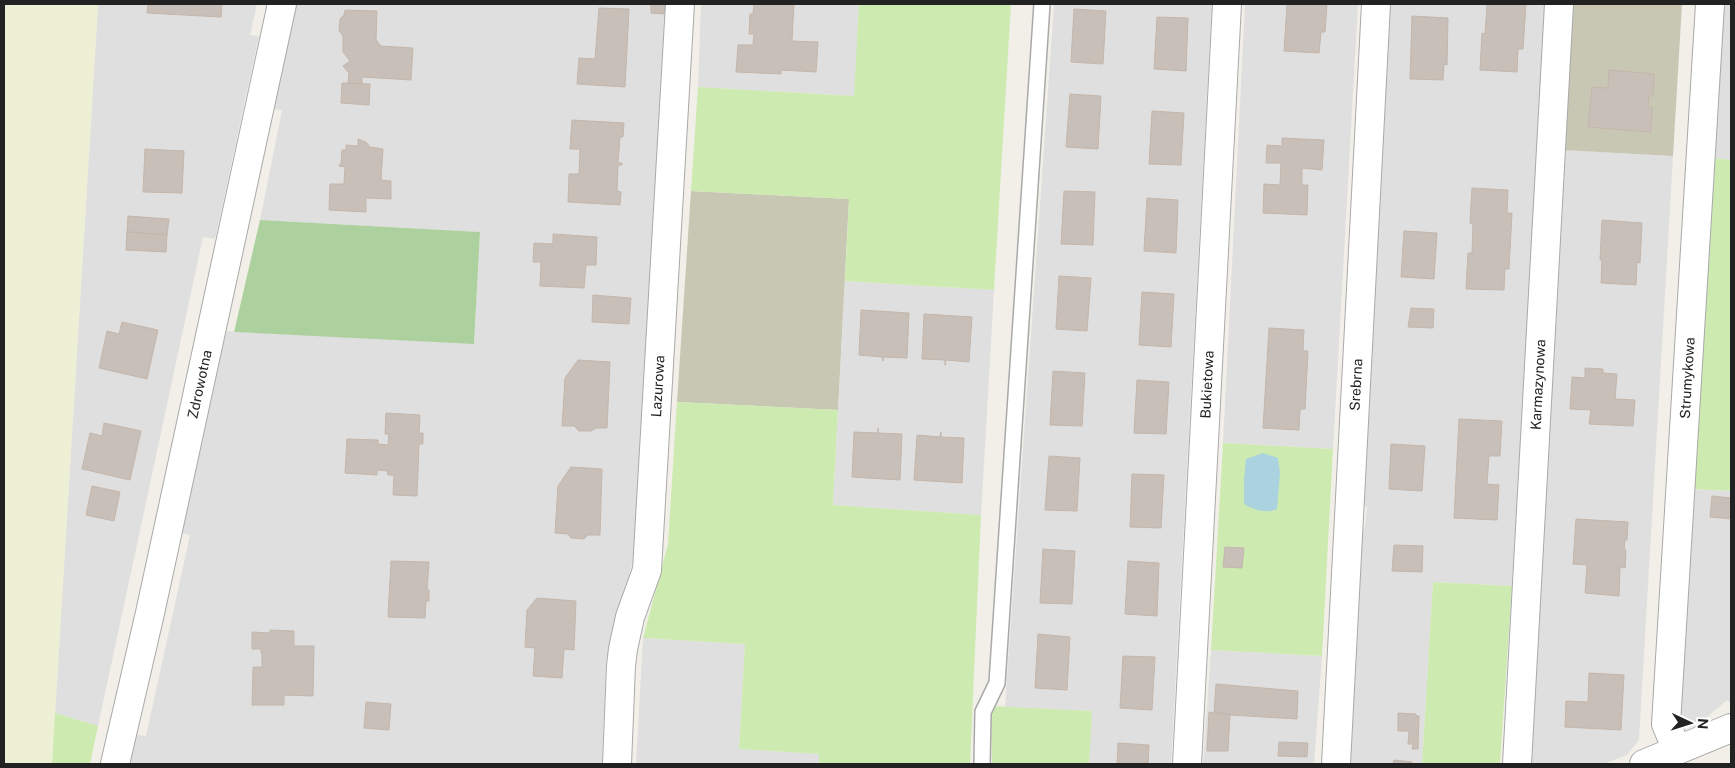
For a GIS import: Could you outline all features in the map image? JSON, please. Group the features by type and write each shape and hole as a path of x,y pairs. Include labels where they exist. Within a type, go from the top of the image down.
{"street":[{"name":"Zdrowotna","path":"115,764 150,613 282,4"},
{"name":"Lazurowa","path":"617,764 623,649 630,617 647,570 680,4"},
{"name":"Bukietowa","path":"1187,764 1227,4"},
{"name":"Srebrna","path":"1336,764 1376,4"},
{"name":"Karmazynowa","path":"1516,764 1559,4"},
{"name":"Strumykowa","path":"1677,750 1666,724 1710,4"},
{"path":"1644,764 1731,728"}],"lane":[{"path":"982,764 983,712 997,684 1042,4"}],"shaded area":[{"path":"4,4 98,4 52,764 4,764"},
{"path":"98,4 257,4 250,35 259,36 215,239 203,237 98,726 55,713"},
{"path":"295,4 668,4 639,538 606,662 602,764 127,764 133,734 146,736 190,535 179,533 224,331 474,343 480,232 260,220 282,110 272,109"},
{"path":"701,4 859,4 855,96 698,87"},
{"path":"1054,4 1212,4 1171,764 1089,764 1091,711 1005,707"},
{"path":"1245,4 1358,4 1333,449 1223,443"},
{"path":"1390,4 1547,4 1527,358 1512,586 1433,582 1422,764 1346,764 1359,537 1365,528 1367,507 1361,502"},
{"path":"1571,4 1682,4 1673,156 1562,150"},
{"path":"1724,4 1731,4 1731,160 1713,158 1719,21 1723,22"},
{"path":"1562,150 1673,156 1639,740 1627,755 1603,764 1527,764"},
{"path":"691,191 849,199 838,410 677,402"},
{"path":"845,281 994,290 981,515 833,505"},
{"path":"1694,489 1731,491 1731,703 1727,700 1695,727 1680,719"},
{"path":"643,638 745,644 739,749 820,754 819,764 636,764"},
{"path":"1211,650 1322,656 1314,764 1203,764"}],"green space":[{"path":"859,4 1011,4 994,290 845,281 849,199 691,191 698,87 854,96"},
{"path":"1713,158 1731,160 1731,491 1694,489"},
{"path":"260,220 480,232 474,344 234,332"},
{"path":"677,402 838,410 833,505 981,515 970,764 819,764 819,754 739,749 745,644 643,638 668,544"},
{"path":"1223,443 1333,449 1322,656 1211,650"},
{"path":"1433,582 1512,586 1500,764 1422,764"},
{"path":"991,706 1092,711 1089,764 992,764"},
{"path":"55,713 98,726 90,764 52,764"}],"water":[{"path":"1263,453 1278,458 1280,473 1277,509 1269,511 1256,510 1244,504 1246,459"}],"building":[{"path":"148,4 222,4 221,17 147,13"},
{"path":"651,4 665,4 664,14 651,13"},
{"path":"754,4 794,4 792,41 818,42 816,72 781,70 781,74 736,72 738,45 753,45 754,34 749,34 750,14 753,14"},
{"path":"1287,4 1327,4 1325,32 1321,32 1319,53 1284,51"},
{"path":"1484,4 1526,4 1523,49 1518,49 1517,72 1480,70 1482,33 1485,34 1487,5"},
{"path":"599,8 629,9 625,87 577,84 579,58 595,59"},
{"path":"1074,9 1106,11 1103,64 1071,62"},
{"path":"345,10 377,11 376,40 381,46 413,48 411,80 362,77 362,84 348,83 349,73 343,66 350,61 343,52 343,36 339,31 340,19 344,15"},
{"path":"1412,16 1448,18 1447,65 1444,64 1443,80 1410,79"},
{"path":"1157,17 1188,18 1186,71 1154,69"},
{"path":"1609,70 1654,74 1653,96 1649,96 1648,107 1652,107 1651,132 1588,127 1592,87 1608,88"},
{"path":"342,83 370,84 369,105 341,103"},
{"path":"1070,94 1101,96 1098,149 1066,147"},
{"path":"1152,111 1184,113 1181,165 1149,164"},
{"path":"572,120 624,123 623,137 620,137 618,163 622,163 622,165 618,165 617,191 621,192 620,205 568,202 569,174 579,174 580,149 570,149"},
{"path":"1282,138 1324,140 1322,170 1302,168 1302,185 1308,185 1307,215 1263,213 1264,184 1280,185 1281,163 1266,163 1267,145 1282,146"},
{"path":"358,139 366,142 370,147 383,149 381,180 391,181 391,199 366,198 366,212 329,210 330,184 344,184 345,167 339,166 341,164 342,150 346,150 346,145 358,146"},
{"path":"145,149 184,151 182,193 143,192"},
{"path":"1472,188 1508,190 1507,213 1512,213 1509,269 1505,269 1504,290 1466,289 1468,253 1472,253 1473,224 1470,223"},
{"path":"1064,191 1095,192 1093,245 1061,244"},
{"path":"1147,198 1178,200 1176,253 1144,251"},
{"path":"128,216 169,219 167,235 127,232"},
{"path":"1602,220 1642,223 1640,263 1637,262 1636,285 1601,283"},
{"path":"1404,231 1437,233 1434,279 1401,277"},
{"path":"127,232 167,235 166,252 126,250"},
{"path":"553,234 597,237 596,265 586,265 584,288 540,286 541,262 533,262 534,243 553,244"},
{"path":"1059,276 1091,278 1087,331 1056,329"},
{"path":"1142,292 1174,294 1171,347 1139,345"},
{"path":"593,295 631,298 629,324 592,322"},
{"path":"1411,308 1434,309 1433,328 1408,327"},
{"path":"861,310 909,313 907,358 883,357 883,361 882,357 859,355"},
{"path":"924,314 972,317 969,362 946,360 945,365 945,360 922,359"},
{"path":"122,322 158,330 147,379 99,368 107,331 119,334"},
{"path":"1269,328 1304,330 1303,351 1308,351 1305,409 1300,409 1299,430 1263,428"},
{"path":"578,360 610,362 607,428 579,431 574,426 562,426 565,378"},
{"path":"1585,368 1603,369 1603,373 1617,374 1615,399 1635,400 1633,426 1589,424 1591,410 1570,409 1572,377 1585,378"},
{"path":"1053,371 1085,373 1082,426 1050,425"},
{"path":"1137,380 1169,382 1166,434 1134,433"},
{"path":"386,413 420,415 419,433 423,433 423,444 419,444 417,496 393,495 394,475 388,475 387,471 377,470 377,475 345,473 347,439 378,440 378,444 388,445 389,434 385,434"},
{"path":"1459,419 1502,421 1500,456 1489,456 1487,484 1499,485 1497,520 1454,518"},
{"path":"104,423 141,431 130,480 82,469 90,433 102,436"},
{"path":"854,432 902,434 900,480 852,477"},
{"path":"941,432 941,437 964,438 962,483 914,480 917,435 940,437"},
{"path":"1391,444 1425,446 1422,491 1389,489"},
{"path":"1049,456 1080,458 1077,511 1045,510"},
{"path":"571,467 602,469 600,535 588,535 584,539 571,538 568,534 555,533 558,486"},
{"path":"1132,474 1164,475 1161,528 1130,527"},
{"path":"92,486 120,492 114,521 86,515"},
{"path":"1712,496 1731,498 1731,519 1710,517"},
{"path":"1576,519 1628,522 1627,540 1625,540 1624,549 1626,550 1625,568 1620,567 1619,596 1585,593 1587,565 1573,564"},
{"path":"1394,545 1423,546 1422,572 1392,571"},
{"path":"1225,547 1244,548 1242,568 1223,567"},
{"path":"1043,549 1075,551 1072,604 1040,603"},
{"path":"391,561 429,562 427,590 429,590 429,601 426,601 425,618 388,617"},
{"path":"1128,561 1159,563 1157,616 1125,614"},
{"path":"537,598 576,601 574,650 564,649 562,678 533,676 535,648 525,647 527,610"},
{"path":"270,630 294,631 294,646 314,646 313,696 284,695 284,705 252,705 253,667 262,667 262,653 261,649 252,649 252,632 270,633"},
{"path":"1038,634 1070,637 1067,690 1035,688"},
{"path":"1123,656 1155,657 1152,710 1120,708"},
{"path":"1589,673 1624,675 1621,730 1565,727 1566,701 1588,702"},
{"path":"1216,684 1298,691 1297,719 1230,715 1214,712"},
{"path":"366,702 391,704 389,730 364,728"},
{"path":"1209,712 1230,715 1228,751 1207,751"},
{"path":"1398,713 1416,714 1416,716 1419,716 1418,749 1412,749 1413,744 1408,744 1409,731 1398,731"},
{"path":"1279,742 1308,743 1307,757 1278,756"},
{"path":"1118,743 1149,745 1148,764 1117,764"},
{"path":"1394,760 1412,762 1412,764 1393,764"}]}
